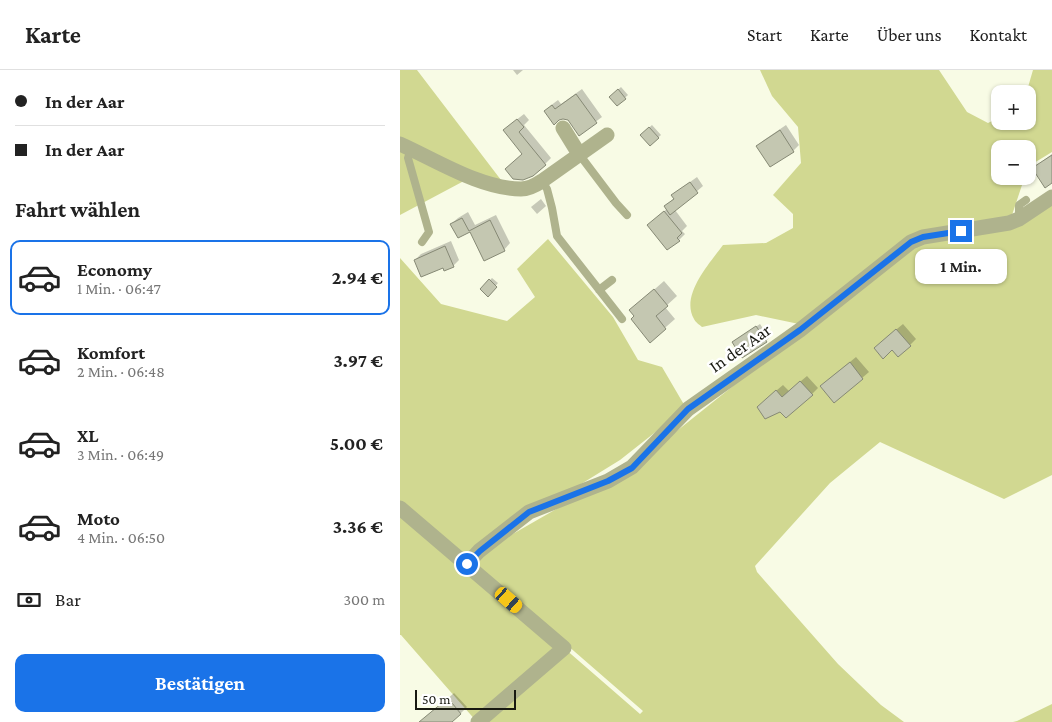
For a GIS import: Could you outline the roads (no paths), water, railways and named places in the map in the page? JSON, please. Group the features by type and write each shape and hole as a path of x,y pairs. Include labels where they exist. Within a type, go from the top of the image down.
{"street":[{"path":"563,128 579,154"},
{"path":"405,147 475,178 500,186 522,189 532,187 542,181 607,135"},
{"name":"In der Aar","path":"467,564 480,551 529,512 608,481 632,468 688,409 800,330 911,242 923,237 1002,225 1019,219 1052,197"},
{"path":"400,508 564,648 478,722"}],"lane":[{"path":"405,147 428,232 422,242"},
{"path":"579,154 627,215"},
{"path":"542,181 547,189 557,236 622,319"},
{"path":"1019,219 1019,205 1026,200"},
{"path":"599,290 612,280"}]}
